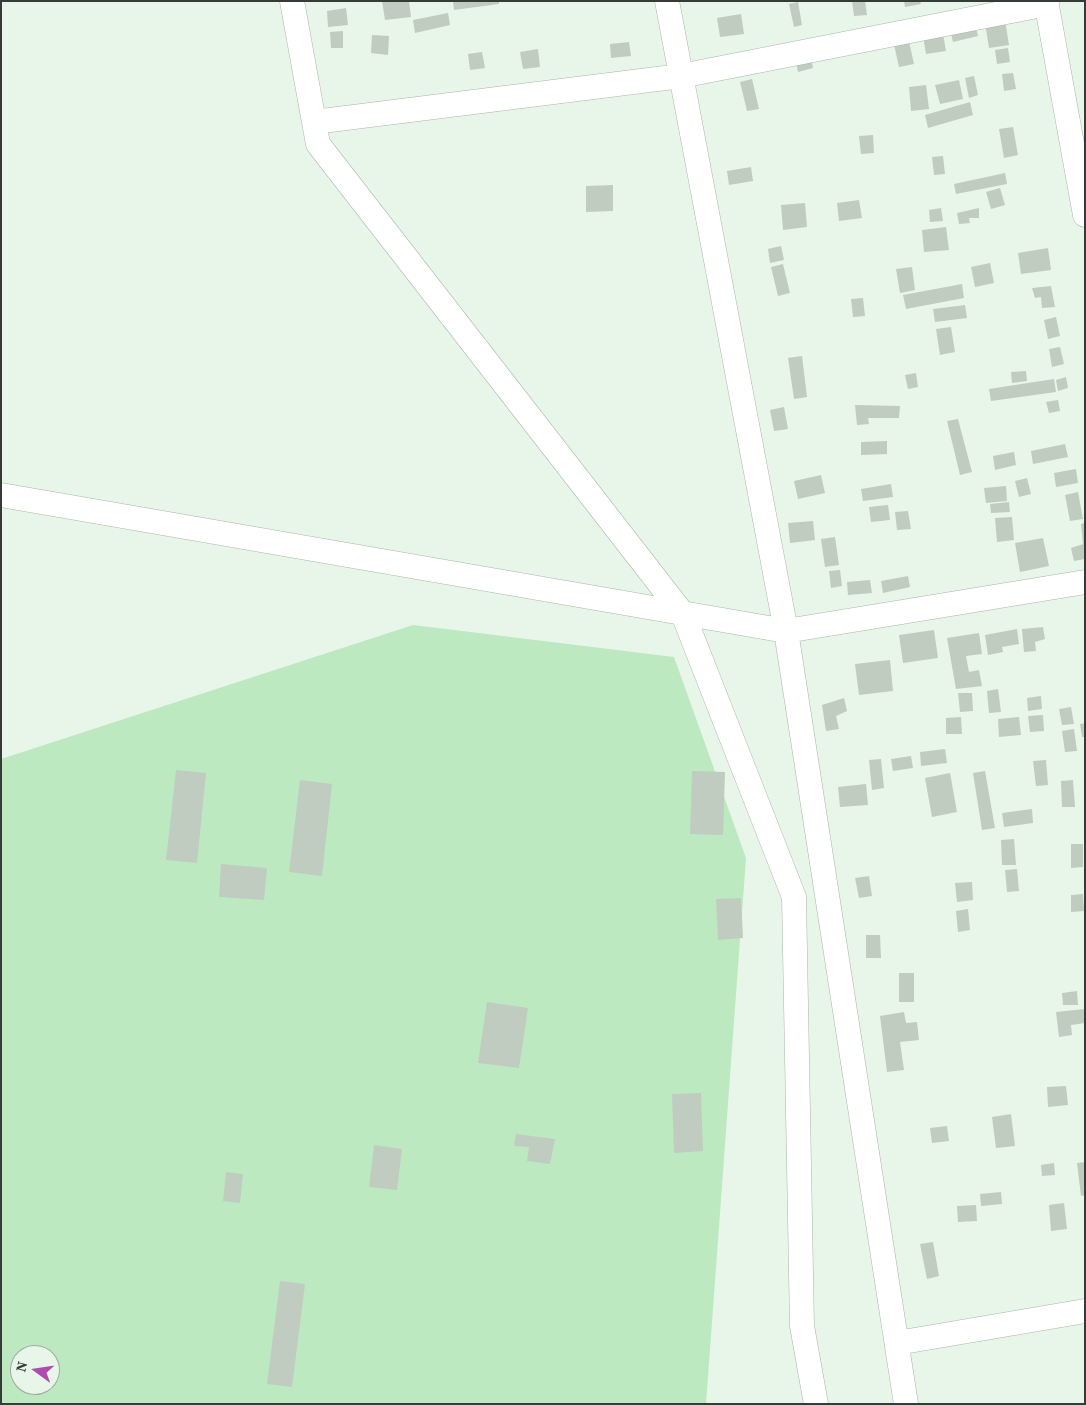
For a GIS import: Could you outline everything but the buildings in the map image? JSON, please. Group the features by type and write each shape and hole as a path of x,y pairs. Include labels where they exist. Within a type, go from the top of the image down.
{"street":[{"path":"292,1 318,144 684,614 794,897 802,1326 816,1404"},
{"path":"667,1 786,631 906,1404"},
{"path":"314,122 681,76 1046,2 1085,215"},
{"path":"1,495 786,631 1085,582"},
{"path":"897,1343 1085,1311"}],"green space":[{"path":"413,625 674,657 746,858 706,1404 1,1404 1,759"}]}
